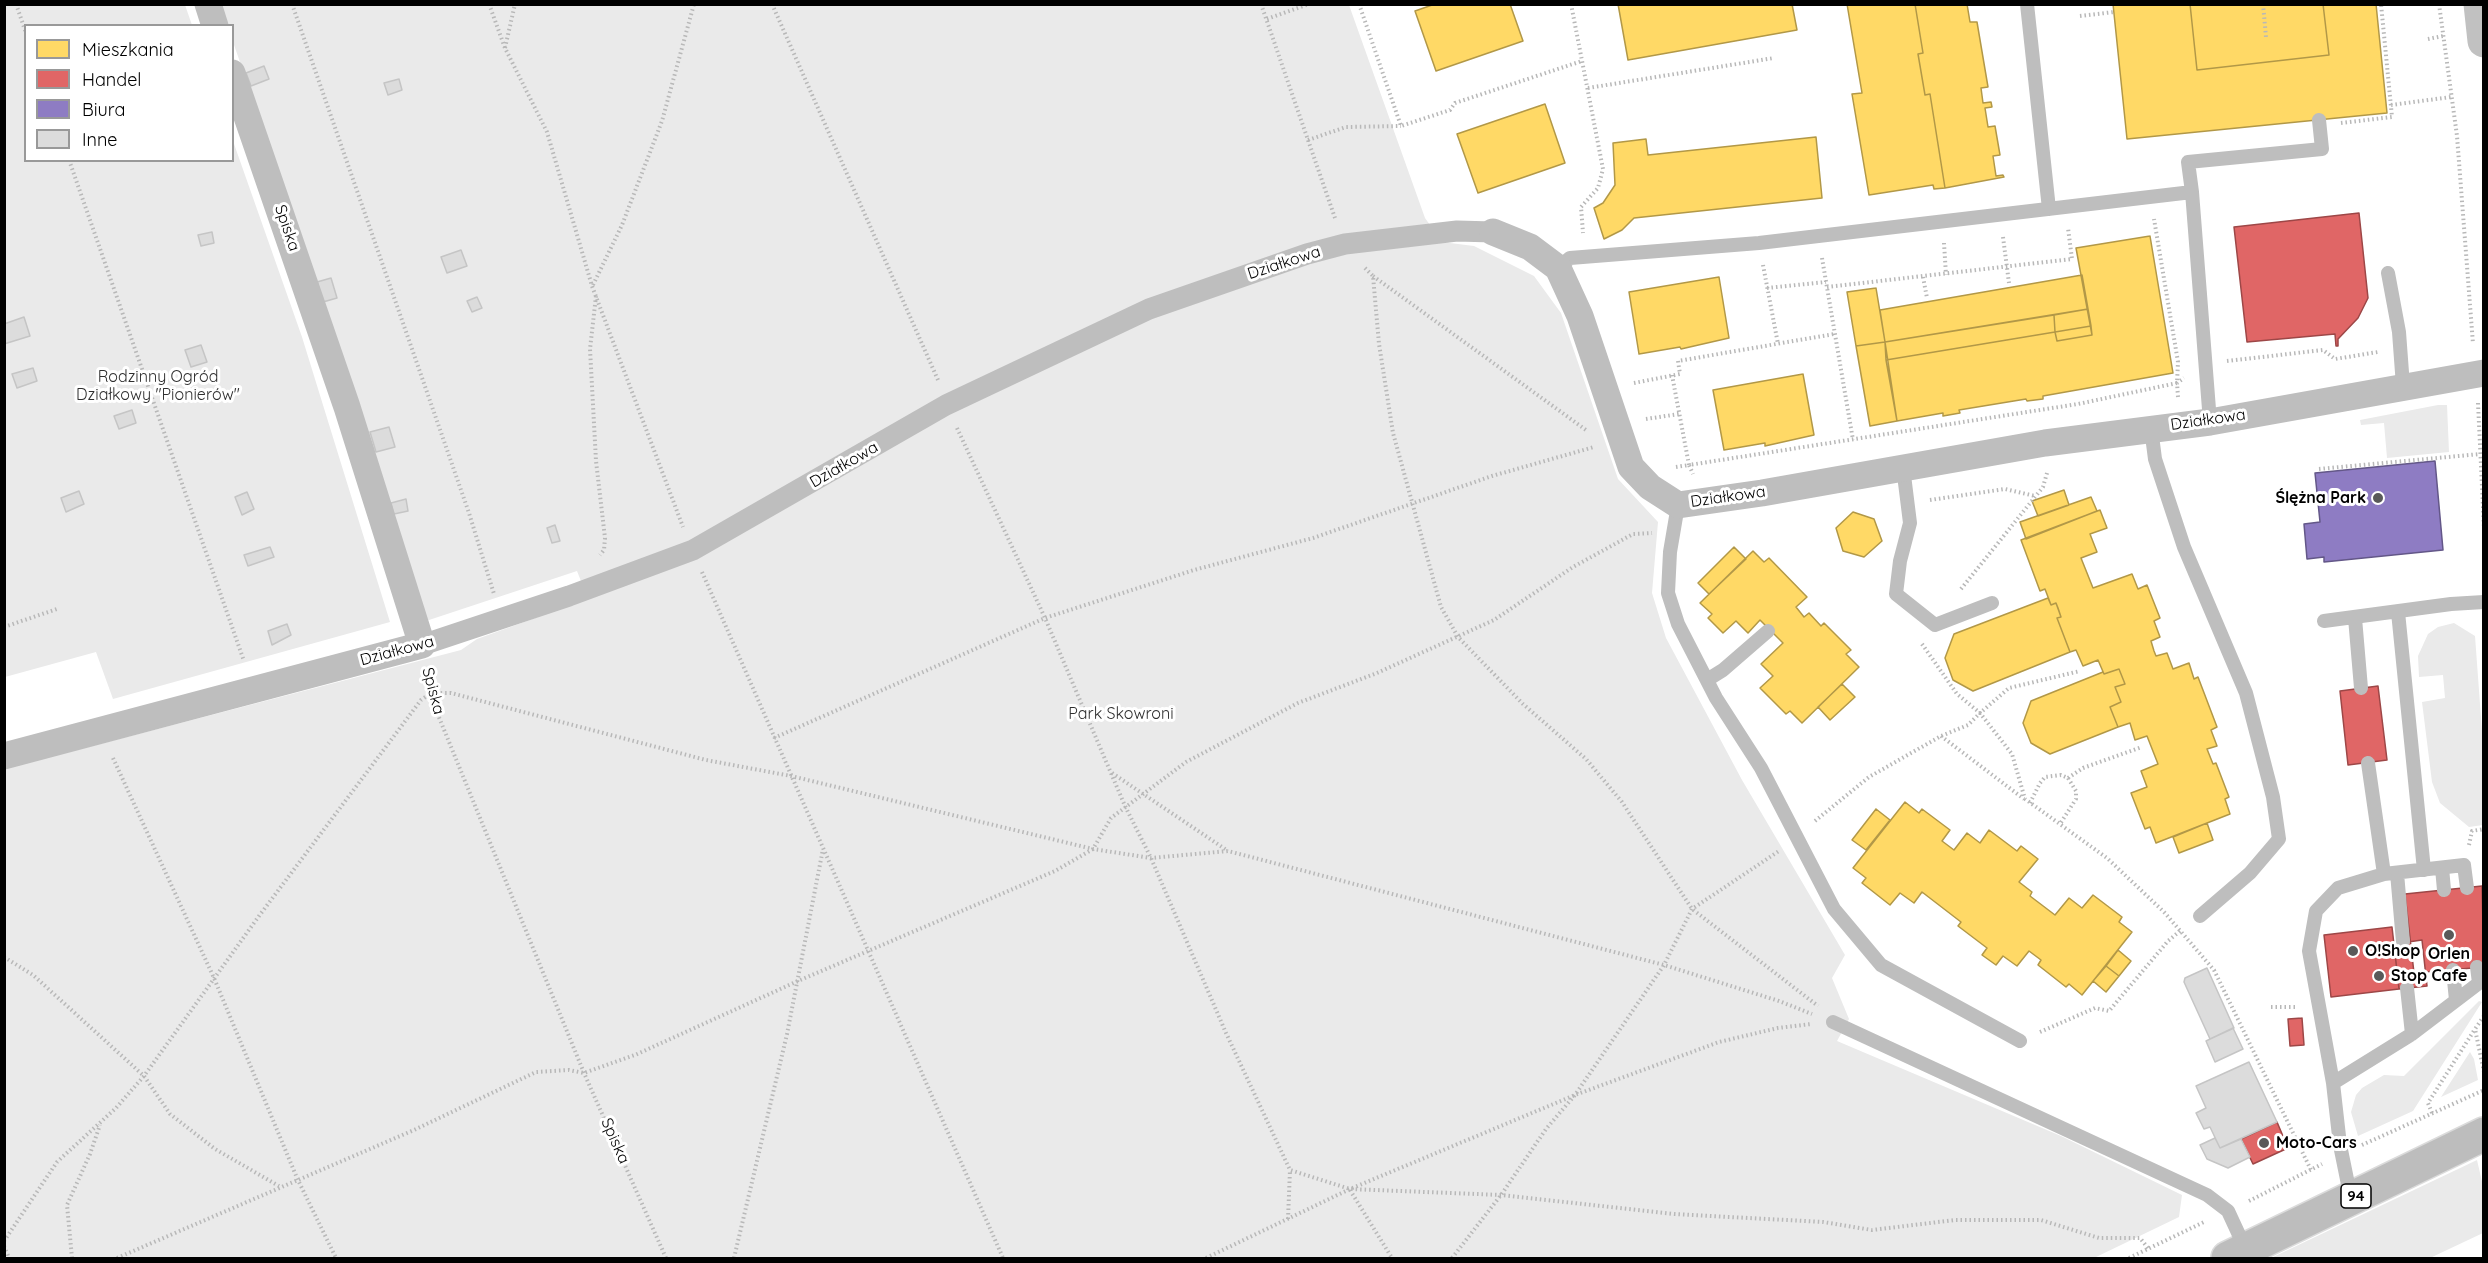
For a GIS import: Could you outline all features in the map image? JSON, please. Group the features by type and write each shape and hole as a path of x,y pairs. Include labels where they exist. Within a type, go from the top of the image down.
{"main road":[{"path":"2480,4 2484,41"},
{"name":"94","path":"2237,1254 2484,1134"}],"street":[{"path":"208,4 214,24"},
{"name":"Spiska","path":"234,79 347,407 422,645"},
{"name":"Działkowa","path":"4,756 422,645 569,596 693,550 946,405 1149,309 1307,254 1345,244 1457,231 1493,232 1530,247 1552,260 1580,316 1615,446 1650,487 1678,505 1762,493 1905,480 2151,428 2210,422 2484,373"}],"lane":[{"path":"2027,4 2049,209"},
{"path":"2210,422 2188,162 2322,149 2320,122"},
{"path":"1558,268 1570,258 1759,243 2192,192"},
{"path":"2388,273 2399,332 2403,386"},
{"path":"2151,428 2155,459 2184,547 2246,693 2273,797 2279,839 2250,873 2200,916"},
{"path":"1905,480 1910,523 1900,561 1896,594 1935,625 1992,603"},
{"path":"1678,505 1668,593 1678,624 1707,680 1761,768 1834,909 1881,965 2020,1041"},
{"path":"2324,621 2484,603"},
{"path":"2398,612 2424,870"},
{"path":"2355,618 2361,688"},
{"path":"1707,680 1723,670 1768,631"},
{"path":"2368,763 2403,942"},
{"path":"2351,1198 2340,1145 2333,1083 2309,951 2316,911 2338,888 2390,873 2464,865 2467,888"},
{"path":"2442,868 2444,890"},
{"path":"2333,1083 2412,1034 2479,982 2477,967"},
{"path":"2453,970 2456,1000"},
{"path":"2407,988 2412,1034"},
{"path":"1833,1022 2207,1195 2228,1211 2237,1254"}],"path":[{"path":"16,4 24,27"},
{"path":"292,4 469,513 496,599"},
{"path":"489,4 505,48 547,132 592,286 693,550 1003,1258"},
{"path":"505,48 515,4"},
{"path":"592,286 622,225 662,121 694,4"},
{"path":"772,4 938,378 946,405 1045,618 1125,806 1151,858 1226,1033 1290,1170 1288,1219"},
{"path":"1261,4 1345,244 1373,276 1615,446"},
{"path":"1267,19 1309,4"},
{"path":"1359,4 1401,126"},
{"path":"1571,4 1603,169 1598,188 1581,207 1583,233"},
{"path":"2263,4 2266,38"},
{"path":"2320,122 2392,117 2381,4"},
{"path":"2439,4 2457,136 2473,342"},
{"path":"2080,16 2114,12"},
{"path":"2428,39 2443,36"},
{"path":"1588,88 1774,58"},
{"path":"1308,140 1346,127 1401,126 1450,110 1455,103 1582,61"},
{"path":"2391,105 2451,97"},
{"path":"70,162 244,661"},
{"path":"1669,466 1689,465 2078,404 2177,383 2178,362 2153,217 2142,218"},
{"path":"1767,288 1923,278 2072,260 2067,224 2078,224"},
{"path":"1943,238 1946,275"},
{"path":"1759,243 1778,344"},
{"path":"1821,250 1853,440"},
{"path":"2006,268 2008,283"},
{"path":"1373,276 1379,344 1394,434 1441,607 1458,637 1523,704 1586,759 1622,802 1692,909 1814,1000 1833,1022"},
{"path":"1923,278 1927,298"},
{"path":"569,596 604,550 605,538 596,461 590,349 596,295"},
{"path":"1635,392 1632,383 1680,375 1678,361 1834,334"},
{"path":"1672,375 1689,465"},
{"path":"2477,401 2484,528"},
{"path":"1642,410 1648,427"},
{"path":"1645,420 1680,414"},
{"path":"774,738 1045,618 1215,564 1313,538 1411,502 1590,447 1615,446"},
{"path":"2319,469 2352,463 2480,454"},
{"path":"1905,480 1916,498 1934,501 2006,489 2035,496"},
{"path":"117,1258 297,1178 414,1130 536,1072 569,1070 585,1073 635,1055 798,981 1056,871 1093,849 1111,818 1186,762 1289,708 1494,620 1573,567 1633,534 1673,534"},
{"path":"4,627 57,609"},
{"name":"Spiska","path":"422,645 431,693 585,1073 666,1258"},
{"path":"1452,1258 1501,1195 1546,1129 1575,1095 1664,965 1692,909 1797,839 1818,818 1869,777 1941,736 1968,725 2009,688 2080,671"},
{"path":"4,1241 51,1170 144,1076 420,700 431,693 451,693 706,760 791,776 1093,849 1151,858 1228,851"},
{"path":"1980,713 2012,754 2025,799"},
{"path":"100,730 214,978 297,1178 336,1258"},
{"path":"1941,736 2107,858 2180,931 2214,970 2311,1170"},
{"path":"2068,778 2083,768 2142,747"},
{"path":"1111,773 1228,851 1664,965 1779,1001 1833,1022"},
{"path":"2030,803 2045,777 2061,775 2068,778 2076,791 2076,799 2060,824"},
{"path":"734,1258 798,981 823,848"},
{"path":"2020,1041 2095,1008 2109,1011 2168,941 2200,916"},
{"path":"4,957 33,975 144,1076 170,1114 214,1149 280,1186"},
{"path":"2432,1113 2428,1103 2484,1016"},
{"path":"1206,1258 1350,1189 1575,1095 1719,1042 1778,1028 1833,1022"},
{"path":"2475,1029 2484,1072"},
{"path":"2367,1143 2484,1090"},
{"path":"72,1258 67,1205 90,1154 101,1122"},
{"path":"1290,1170 1350,1189 1501,1195 1674,1214 1823,1222 1872,1230 1955,1220 2041,1220 2099,1238 2140,1238 2148,1248"},
{"path":"1350,1189 1392,1258"},
{"path":"4,1246 9,1258"}],"green space":[{"name":"Rodzinny Ogród Działkowy \"Pionierów\"","path":"5,5 185,5 192,24 24,24 24,162 234,162 234,144 302,337 390,622 113,699 96,652 5,677"},
{"name":"Park Skowroni","path":"219,5 1349,5 1425,218 1442,242 1474,246 1534,276 1561,313 1618,479 1658,522 1652,593 1666,638 1742,780 1845,955 1832,978 1849,1019 1837,1041 2061,1136 2182,1195 2179,1217 2094,1258 8,1258 4,1251 4,769 461,650 477,639 588,599 577,571 426,621 338,344 234,45 234,24 227,24"},
{"path":"2447,405 2449,452 2387,458 2384,423 2361,425 2360,420"},
{"path":"2454,623 2475,636 2483,745 2483,825 2469,827 2440,803 2432,782 2422,702 2445,698 2443,675 2419,677 2418,656 2428,634 2438,627"},
{"path":"2479,1001 2482,1002 2413,1111 2358,1136 2351,1112 2356,1095 2362,1088 2384,1075 2404,1076"},
{"path":"2470,1052 2474,1059 2478,1080 2441,1097"},
{"path":"2477,1160 2483,1186 2483,1233 2430,1258 2271,1258"}],"building: Mieszkania":[{"path":"1435,4 1510,4 1523,41 1436,71 1415,11"},
{"path":"1618,4 1792,4 1797,30 1628,60"},
{"path":"1847,4 1915,4 1923,53 1918,54 1925,95 1930,94 1945,188 1934,189 1933,185 1869,195 1852,94 1862,93"},
{"path":"1915,4 1967,4 1970,22 1977,22 1988,87 1981,88 1983,103 1991,102 1992,107 1985,108 1988,127 1995,126 2000,155 1993,156 1996,176 2003,175 2004,177 1945,188 1930,94 1925,95 1918,54 1923,53"},
{"path":"2113,4 2190,4 2197,70 2329,55 2323,4 2376,4 2387,113 2127,139"},
{"path":"2190,4 2323,4 2329,55 2197,70"},
{"path":"1545,104 1565,163 1478,193 1457,134"},
{"path":"1816,137 1822,198 1634,218 1622,230 1604,239 1594,208 1603,203 1615,185 1613,143 1646,139 1648,155"},
{"path":"2150,236 2173,373 2043,396 2043,399 2027,401 2026,399 1959,410 1960,413 1943,416 1943,413 1897,421 1886,360 2055,332 2057,341 2092,335 2076,248"},
{"path":"2082,275 2088,309 1885,342 1880,310"},
{"path":"1719,277 1729,338 1681,349 1680,347 1639,354 1629,292"},
{"path":"1876,288 1885,342 1856,346 1847,292"},
{"path":"2088,309 2091,326 2055,332 2054,315"},
{"path":"2054,315 2055,332 1886,360 1885,342"},
{"path":"2091,326 2092,335 2057,341 2055,332"},
{"path":"1885,342 1897,421 1870,426 1856,346"},
{"path":"1803,374 1814,435 1765,446 1765,443 1724,450 1713,390"},
{"path":"2064,490 2069,505 2038,516 2032,501"},
{"path":"2091,497 2097,511 2026,539 2020,522"},
{"path":"2100,510 2107,528 2090,534 2097,552 2081,558 2093,588 2132,574 2138,589 2147,585 2160,618 2154,621 2160,637 2151,641 2154,651 2156,656 2167,653 2173,669 2189,663 2194,679 2198,677 2217,727 2211,730 2217,746 2207,749 2213,764 2216,763 2229,797 2225,799 2230,814 2156,843 2150,827 2145,829 2131,793 2147,787 2141,771 2158,764 2147,736 2135,740 2130,723 2118,727 2110,707 2121,702 2115,687 2125,684 2119,669 2104,674 2098,660 2083,666 2076,650 2070,652 2057,618 2061,617 2056,603 2051,605 2045,589 2040,591 2021,540"},
{"path":"1853,512 1874,519 1882,541 1864,557 1843,551 1836,528"},
{"path":"1734,547 1746,559 1709,594 1698,583"},
{"path":"1753,551 1764,562 1769,558 1807,597 1796,607 1804,617 1809,613 1821,626 1824,623 1851,650 1846,654 1859,667 1802,723 1790,711 1786,714 1760,688 1773,676 1761,664 1783,643 1760,620 1748,633 1736,621 1723,633 1708,618 1712,614 1700,603"},
{"path":"2048,598 2051,605 2056,603 2061,617 2057,618 2070,652 1973,691 1953,680 1945,658 1954,634"},
{"path":"2119,669 2125,684 2115,687 2121,702 2110,707 2118,727 2050,754 2031,743 2023,723 2031,701 2103,672 2104,674"},
{"path":"1842,684 1855,697 1830,720 1818,707"},
{"path":"1905,802 1919,813 1922,809 1950,830 1942,841 1954,850 1967,833 1980,843 1989,830 2017,851 2021,846 2038,859 2019,882 2032,892 2030,896 2055,915 2069,898 2082,908 2093,895 2122,917 2119,922 2132,932 2082,995 2069,984 2066,987 2038,965 2041,960 2029,951 2017,966 2003,956 1996,965 1982,955 1987,948 1958,926 1961,922 1922,892 1914,903 1900,893 1890,905 1862,883 1866,878 1853,868"},
{"path":"1876,809 1890,820 1866,850 1852,840"},
{"path":"2207,823 2213,840 2179,853 2173,837"},
{"path":"2118,950 2131,961 2119,976 2106,966"},
{"path":"2106,966 2119,976 2106,992 2093,981"}],"building: Handel":[{"path":"2359,213 2368,298 2358,318 2338,339 2338,346 2336,346 2335,334 2247,342 2234,227"},
{"path":"2378,686 2387,760 2348,765 2340,691"},
{"path":"2482,886 2484,967 2414,973 2405,894"},
{"path":"2392,927 2399,989 2331,997 2324,935"},
{"path":"2422,940 2427,986 2399,989 2394,944"},
{"path":"2302,1018 2304,1045 2290,1046 2288,1019"},
{"name":"Moto-Cars","path":"2277,1122 2288,1148 2253,1164 2241,1139"}],"building: Biura":[{"name":"Ślężna Park","path":"2435,461 2443,550 2324,562 2324,557 2307,559 2304,524 2320,522 2315,473"}],"building: Inne":[{"path":"264,66 269,79 251,86 246,73"},
{"path":"399,79 402,90 388,95 384,83"},
{"path":"212,232 214,243 201,246 198,235"},
{"path":"461,250 467,266 447,273 441,257"},
{"path":"331,278 337,298 323,302 317,282"},
{"path":"477,297 482,308 472,312 467,301"},
{"path":"24,317 30,336 4,344 4,324"},
{"path":"201,345 207,362 191,367 185,350"},
{"path":"33,368 37,381 17,388 12,374"},
{"path":"132,410 136,423 119,429 114,416"},
{"path":"389,427 395,447 376,452 370,432"},
{"path":"79,491 84,504 66,512 61,498"},
{"path":"247,492 254,509 242,515 235,497"},
{"path":"406,499 408,511 394,514 391,503"},
{"path":"555,525 560,541 552,543 547,528"},
{"path":"270,547 274,557 248,566 244,555"},
{"path":"287,624 291,635 272,645 268,631"},
{"path":"2207,968 2234,1028 2210,1039 2184,982 2185,978"},
{"path":"2233,1028 2243,1049 2215,1062 2206,1041"},
{"path":"2249,1062 2277,1122 2220,1148 2210,1127 2204,1129 2196,1113 2206,1108 2196,1086"},
{"path":"2215,1138 2220,1148 2241,1139 2250,1157 2228,1168 2207,1159 2200,1145"}],"place":[{"name":"Ślężna Park","path":"2378,498"},
{"name":"Orlen","path":"2449,935"},
{"name":"O!Shop","path":"2353,951"},
{"name":"Stop Cafe","path":"2379,976"},
{"name":"Moto-Cars","path":"2264,1143"}]}
